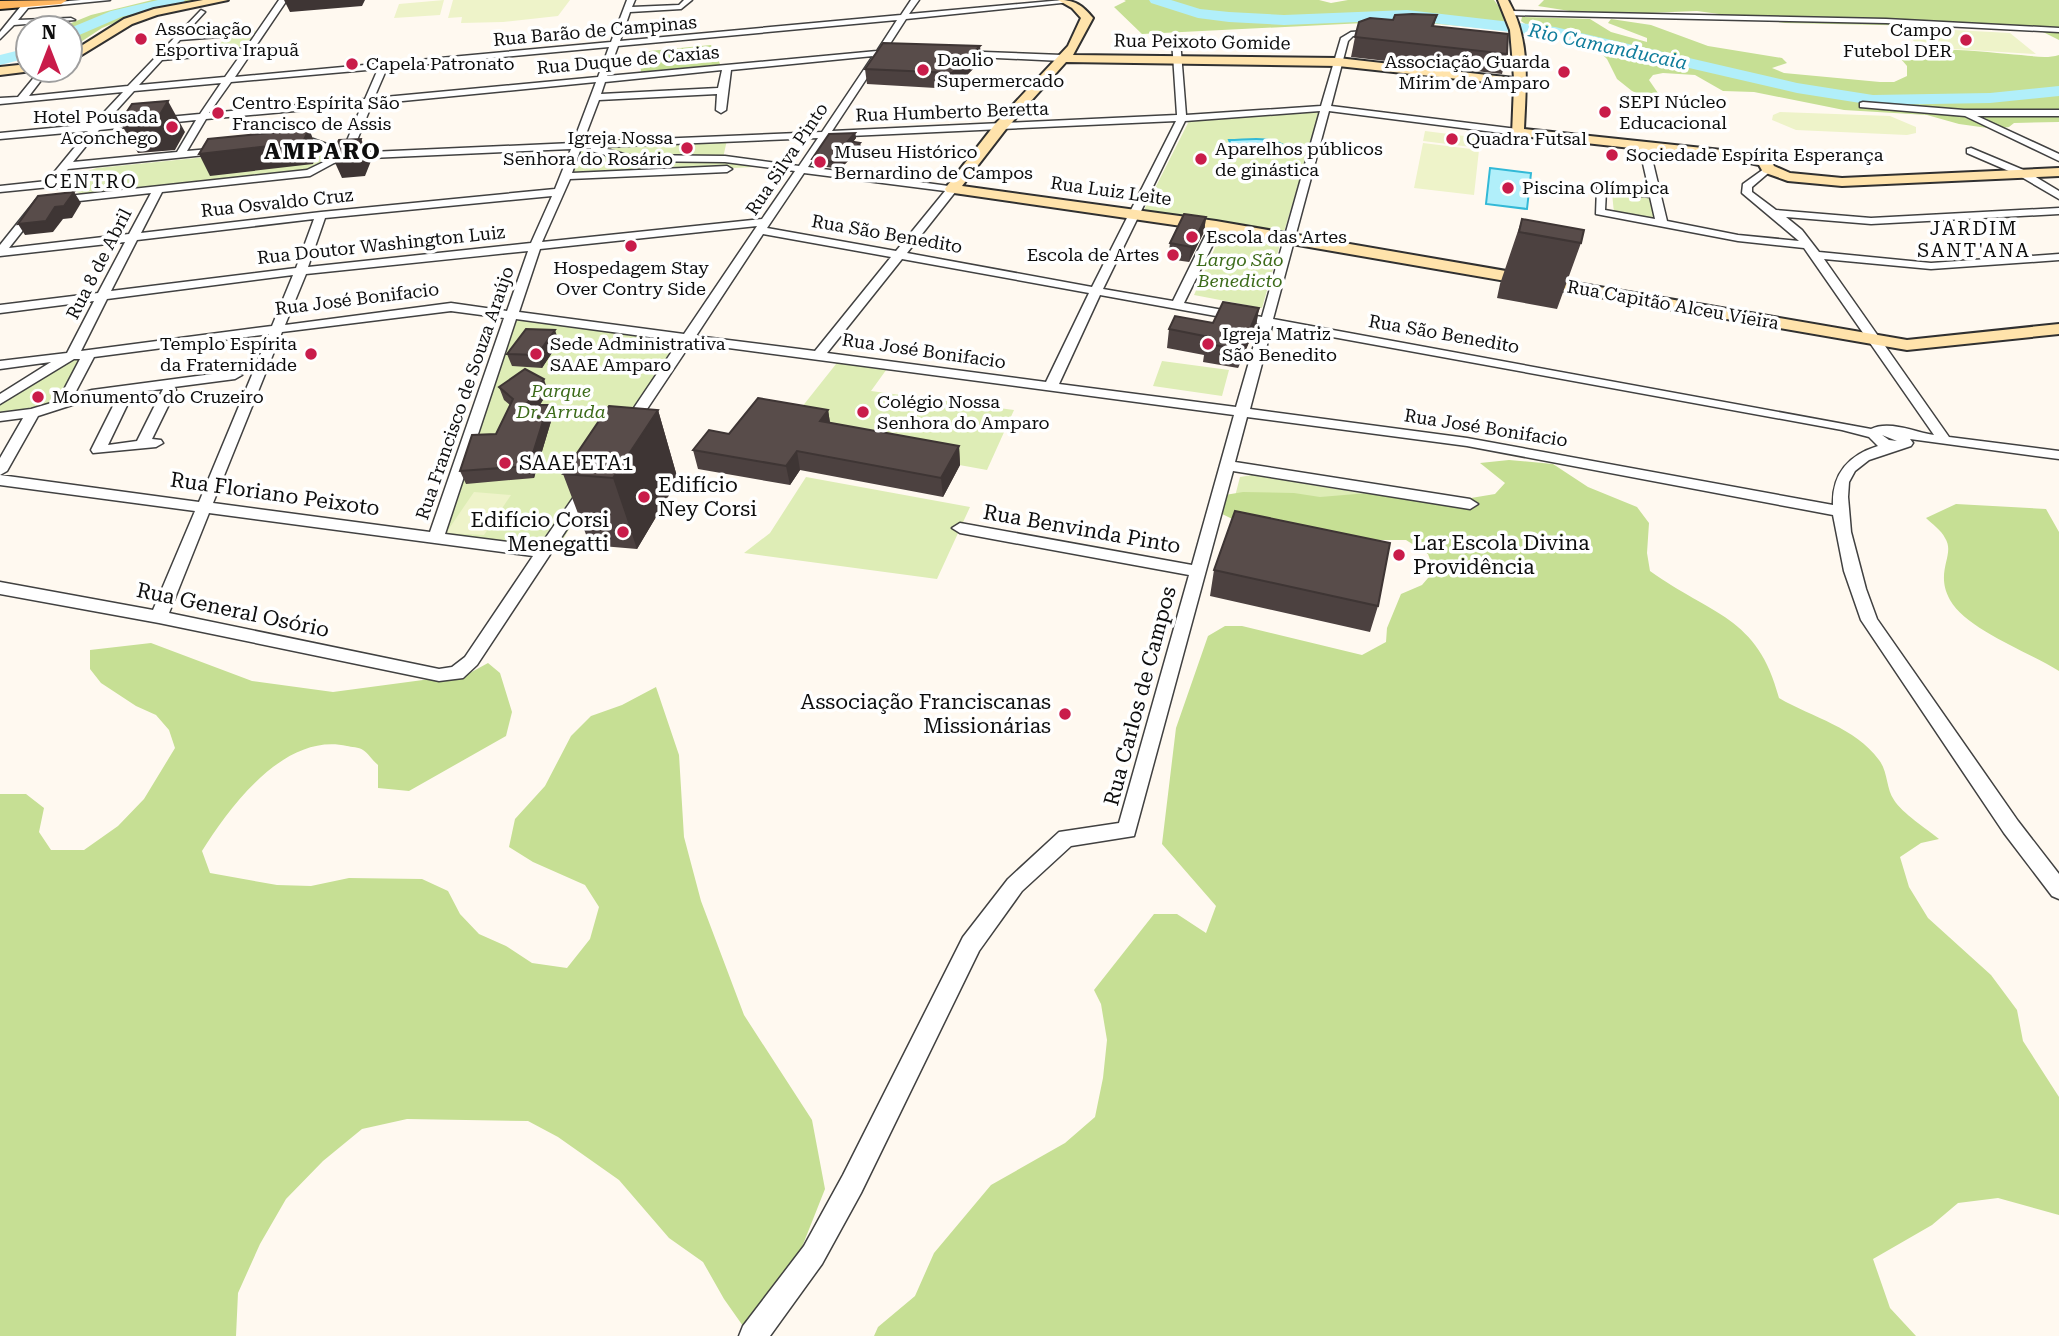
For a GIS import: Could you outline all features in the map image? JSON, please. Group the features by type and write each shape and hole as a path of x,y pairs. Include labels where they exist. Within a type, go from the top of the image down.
{"main road":[{"path":"0,5 61,0"}],"street":[{"path":"0,37 28,3 32,7 106,0"},
{"path":"180,155 203,116 283,0"},
{"path":"630,5 681,7 688,0"},
{"name":"Rua Silva Pinto","path":"619,440 915,0"},
{"path":"1504,0 1546,14"},
{"path":"1504,0 1511,16 1520,82 1517,131 1750,158 1765,162 1768,169 1788,177 1842,181 2059,172"},
{"path":"84,48 114,28 184,7 219,1"},
{"path":"50,184 97,126 201,12 219,1"},
{"path":"818,356 1001,126 1073,47 1087,18 1065,1"},
{"name":"Rua Barão de Campinas","path":"0,101 1065,1"},
{"name":"Rua Francisco de Souza Araújo","path":"436,537 535,246 566,176 630,5"},
{"path":"184,7 201,12"},
{"path":"1511,16 1546,14 1886,21 2059,30"},
{"path":"1289,238 1344,40 1351,34 1391,31"},
{"path":"178,38 216,35"},
{"path":"1051,388 1133,214 1182,118 1176,40"},
{"path":"1073,47 1085,58"},
{"path":"160,58 211,50 248,50"},
{"path":"882,52 895,52"},
{"name":"Rua Duque de Caxias","path":"0,136 882,52"},
{"name":"Rua Peixoto Gomide","path":"948,54 1338,62 1520,82"},
{"path":"332,158 350,145 383,66"},
{"path":"721,110 727,66"},
{"path":"21,99 33,84"},
{"path":"596,97 722,91"},
{"path":"1863,105 1964,113 2059,113"},
{"name":"Rua Humberto Beretta","path":"0,253 40,202 310,173 332,158 368,154 1182,118 1327,108 1517,131"},
{"path":"1964,113 2059,158"},
{"path":"725,159 731,138"},
{"path":"274,146 313,142 333,148 332,158"},
{"path":"578,145 627,158 725,159 790,167"},
{"path":"1644,146 1662,225"},
{"path":"64,166 235,150"},
{"path":"1970,151 2022,173 2059,196"},
{"path":"64,190 62,183 74,172 106,162"},
{"path":"566,176 790,167"},
{"name":"Rua Luiz Leite","path":"790,167 1289,238"},
{"path":"1768,169 1747,186 1747,192 1769,213 1798,232 1937,440"},
{"path":"0,189 50,184 75,196 85,197"},
{"name":"Rua 8 de Abril","path":"72,355 158,189"},
{"path":"1654,194 1601,189 1600,212 1811,250 1931,266 2059,257"},
{"name":"Rua Osvaldo Cruz","path":"0,253 321,215 559,191"},
{"path":"1769,213 1871,221 2059,211"},
{"path":"159,617 301,271 321,215"},
{"name":"Rua Doutor Washington Luiz","path":"0,309 301,271 535,246 763,226"},
{"name":"Rua São Benedito","path":"763,226 898,255 1264,324 1508,364 1887,442 1937,440"},
{"path":"1177,306 1216,226"},
{"name":"Rua Carlos de Campos","path":"753,1336 813,1255 852,1184 971,944 1015,885 1066,838 1127,830 1197,571 1219,516 1226,465 1289,238"},
{"name":"Rua Capitão Alceu Vieira","path":"1289,238 1907,345 2059,329"},
{"name":"Rua José Bonifacio","path":"0,365 451,307 1467,442 1840,511"},
{"path":"64,402 89,353"},
{"path":"0,400 72,355"},
{"path":"0,417 33,413 92,394 236,375"},
{"path":"64,402 254,380"},
{"path":"125,396 98,450 149,444 169,390"},
{"path":"0,471 33,413"},
{"name":"Rua São Benedito","path":"1887,442 1879,430 1937,440 2059,454"},
{"path":"1887,442 1852,465 1842,481 1840,511 1855,585 1869,620 2011,827 2059,890"},
{"path":"1226,465 1470,504"},
{"path":"543,552 597,473"},
{"name":"Rua Floriano Peixoto","path":"0,480 543,552"},
{"name":"Rua Benvinda Pinto","path":"960,528 1197,571"},
{"name":"Rua General Osório","path":"0,588 159,617 439,675 457,673 471,661 543,552"}],"green space":[{"path":"152,0 201,0 121,20 84,40 84,18"},
{"path":"444,0 440,15 394,18 399,4"},
{"path":"453,0 570,0 558,16 461,23 462,17 448,18"},
{"path":"1124,0 1319,0 1331,3 1348,0 1494,0 1502,11 1506,30 1404,21 1142,34 1114,7 1126,1"},
{"path":"1544,0 2059,0 2059,40 2041,31 2022,28 1785,23 1697,11 1595,15 1538,6"},
{"path":"1522,17 1590,19 1611,32 1647,42 1647,38 1608,23 1611,19 1651,25 1708,46 1782,58 1787,63 1772,68 1784,73 1880,82 1894,82 1907,76 1907,66 1901,59 1926,51 1959,50 2045,57 2059,55 2059,122 2014,123 2009,127 1995,129 1959,124 1927,115 1844,110 1754,92 1723,91 1695,75 1663,73 1653,75 1649,80 1660,96 1654,101 1632,91 1617,79 1607,59 1582,35 1528,26 1521,21"},
{"name":"Campo Futebol DER","path":"1899,27 2010,33 2036,54 1920,47"},
{"path":"248,28 256,31 245,46 215,51 231,29"},
{"path":"711,45 721,66 641,72 639,52"},
{"path":"1320,112 1284,232 1143,212 1189,121"},
{"path":"1780,112 1890,116 1916,127 1916,133 1907,135 1796,130 1772,120 1773,115"},
{"name":"Quadra Futsal","path":"1425,131 1480,138 1479,148 1423,141"},
{"path":"727,140 723,158 628,157 598,145"},
{"path":"1423,143 1479,150 1474,195 1414,188"},
{"path":"307,147 318,149 326,157 309,171 85,195 69,189 67,182 78,174 97,168"},
{"path":"582,148 628,159 693,159 775,166 570,176"},
{"path":"1612,193 1647,196 1650,198 1655,220 1614,213"},
{"name":"Largo São Benedicto","path":"1222,232 1281,241 1262,308 1194,295"},
{"name":"Parque Dr. Arruda","path":"511,317 686,339 554,554 438,537"},
{"path":"81,358 61,403 0,416 0,401 73,359"},
{"path":"840,359 889,366 871,391 1014,410 987,470 827,441 790,422"},
{"path":"1162,361 1229,370 1222,396 1153,386"},
{"path":"1509,460 1553,464 1588,487 1637,507 1649,523 1647,553 1650,571 1730,620 1745,633 1759,650 1770,671 1779,698 1858,739 1882,764 1891,796 1898,805 1939,839 1921,843 1900,857 1909,887 1928,918 1991,975 2017,1010 2023,1041 2059,1097 2059,1215 1998,1198 1958,1203 1932,1225 1873,1259 1890,1308 1916,1336 874,1336 878,1327 915,1296 934,1253 991,1185 1065,1143 1095,1117 1107,1040 1101,1004 1094,990 1154,914 1177,914 1206,933 1216,906 1162,844 1176,728 1208,636 1225,626 1242,626 1362,655 1386,642 1387,628 1401,594 1422,585 1434,571 1428,554 1406,540 1380,540 1338,553 1261,533 1218,512 1219,496 1243,492 1294,493 1320,497 1393,491 1471,498 1495,494 1505,483 1480,463"},
{"path":"1252,475 1390,498 1233,504 1240,477"},
{"path":"806,477 970,507 937,579 744,553 770,533"},
{"path":"474,492 511,495 484,535 446,533"},
{"path":"1956,504 2046,509 2059,532 2059,671 1984,631 1958,611 1950,600 1944,580 1948,544 1941,532 1926,518"},
{"path":"151,643 252,681 333,692 468,674 488,663 500,673 512,712 506,736 409,791 378,788 378,765 359,748 324,745 302,750 281,761 244,794 202,851 210,873 277,885 311,886 349,878 422,879 448,891 460,914 479,934 506,946 532,963 567,968 590,939 599,907 585,885 533,862 509,847 515,819 545,786 571,736 591,716 622,705 656,687 679,755 684,837 701,901 744,1015 812,1120 825,1189 779,1305 750,1336 724,1299 703,1262 669,1238 619,1180 558,1137 528,1121 407,1119 362,1129 323,1161 286,1199 260,1244 238,1293 236,1336 0,1336 0,794 26,794 44,808 39,832 51,850 84,850 118,826 144,799 175,748 169,730 156,715 136,706 101,683 90,669 90,650"}],"water":[{"path":"1229,140 1266,140 1286,147 1278,154 1232,147"},
{"name":"Piscina Olímpica","path":"1490,168 1531,173 1527,209 1486,204"}],"building":[{"path":"1395,15 1437,15 1432,26 1508,34 1507,54 1355,37 1359,22 1370,18 1393,20"},
{"path":"883,43 980,46 952,73 865,69"},
{"path":"168,101 158,118 120,122 132,104"},
{"path":"309,129 303,142 199,154 208,139"},
{"name":"Museu Histórico Bernardino de Campos","path":"855,133 848,141 860,143 839,163 812,159 829,134"},
{"path":"361,139 356,154 332,156 339,140"},
{"path":"74,192 64,206 55,207 46,221 18,224 38,196"},
{"path":"1184,214 1206,217 1191,247 1170,243"},
{"path":"1522,219 1584,230 1581,243 1519,232"},
{"path":"1223,302 1259,308 1241,350 1205,343 1209,337 1169,329 1175,316 1213,323"},
{"path":"526,329 555,330 537,355 507,354"},
{"path":"525,369 544,379 526,405 548,405 529,466 460,471 472,435 496,434 513,399 499,387"},
{"path":"758,398 828,410 820,421 959,446 941,478 797,451 786,466 693,450 709,430 729,434"},
{"path":"609,406 658,410 613,478 563,474"},
{"path":"1235,511 1390,543 1378,606 1214,570"}],"waterway":[{"name":"Rio Camanducaia","path":"84,28 116,14 178,0"},
{"name":"Rio Camanducaia","path":"1156,0 1198,13 1229,17 1284,20 1407,15 1555,32 1797,88 1873,100 1990,98 2059,91"},
{"name":"Rio Camanducaia","path":"0,60 14,56"}],"place":[{"name":"Associação Esportiva Irapuã","path":"141,39"},
{"name":"Campo Futebol DER","path":"1966,40"},
{"name":"Capela Patronato","path":"352,64"},
{"name":"Daolio Supermercado","path":"923,70"},
{"name":"Associação Guarda Mirim de Amparo","path":"1564,72"},
{"name":"SEPI Núcleo Educacional","path":"1605,112"},
{"name":"Centro Espírita São Francisco de Assis","path":"218,113"},
{"name":"Hotel Pousada Aconchego","path":"172,127"},
{"name":"Quadra Futsal","path":"1452,139"},
{"name":"Igreja Nossa Senhora do Rosário","path":"687,148"},
{"name":"Sociedade Espírita Esperança","path":"1612,155"},
{"name":"Aparelhos públicos de ginástica","path":"1201,159"},
{"name":"Museu Histórico Bernardino de Campos","path":"820,162"},
{"name":"Piscina Olímpica","path":"1508,188"},
{"name":"Escola das Artes","path":"1192,237"},
{"name":"Hospedagem Stay Over Contry Side","path":"631,246"},
{"name":"Escola de Artes","path":"1173,255"},
{"name":"Igreja Matriz São Benedito","path":"1208,344"},
{"name":"Templo Espírita da Fraternidade","path":"311,354"},
{"name":"Sede Administrativa SAAE Amparo","path":"536,354"},
{"name":"Monumento do Cruzeiro","path":"38,397"},
{"name":"Colégio Nossa Senhora do Amparo","path":"863,412"},
{"name":"SAAE ETA1","path":"505,463"},
{"name":"Edifício Ney Corsi","path":"644,497"},
{"name":"Edifício Corsi Menegatti","path":"623,532"},
{"name":"Lar Escola Divina Providência","path":"1399,555"},
{"name":"Associação Franciscanas Missionárias","path":"1065,714"}],"district":[{"name":"AMPARO","path":"323,151"},
{"name":"CENTRO","path":"91,181"},
{"name":"JARDIM SANT'ANA","path":"1974,239"}]}
